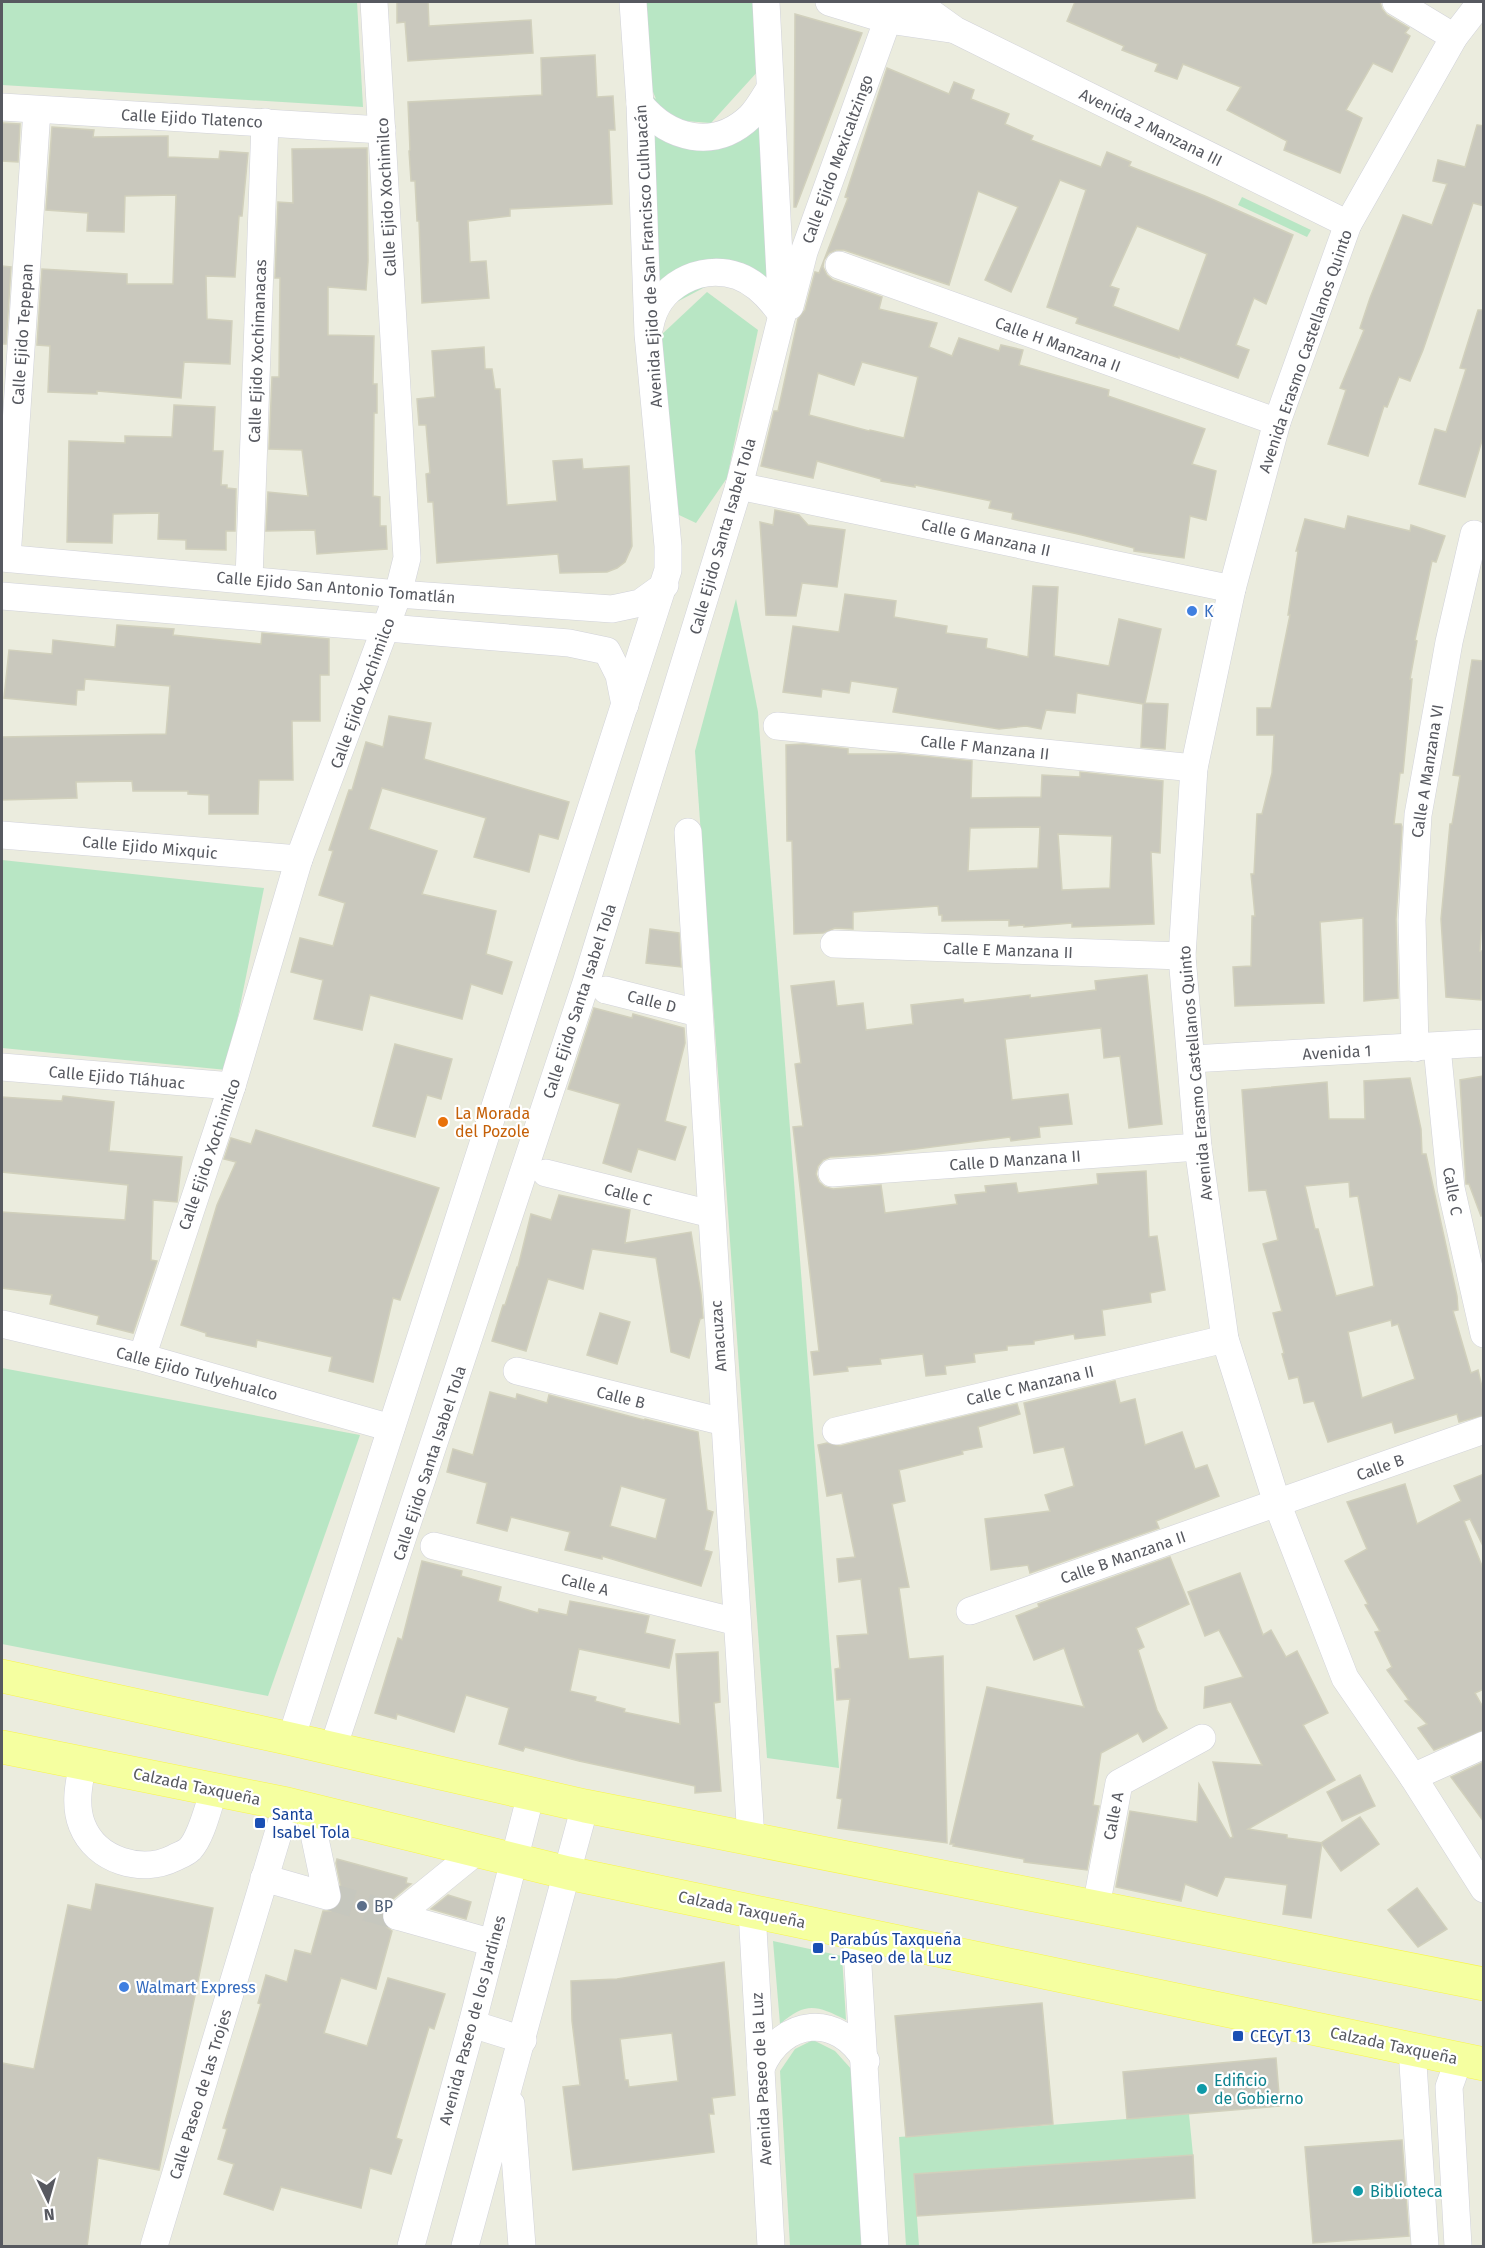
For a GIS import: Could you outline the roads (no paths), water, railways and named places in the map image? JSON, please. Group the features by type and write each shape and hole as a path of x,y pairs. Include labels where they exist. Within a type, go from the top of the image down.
{"main road":[{"path":"2,1677 291,1738 585,1806 1484,1984"},
{"name":"Calzada Taxqueña","path":"2,1747 298,1807 568,1873 1471,2062"}],"street":[{"name":"Calle Ejido Xochimilco","path":"142,1357 232,1086 299,859 398,594 407,558 374,2"},
{"name":"Avenida Ejido de San Francisco Culhuacán","path":"633,2 640,104 648,334 668,546 668,570 665,585"},
{"path":"766,2 782,315"},
{"name":"Avenida 2 Manzana III","path":"829,2 891,11 955,30"},
{"name":"Avenida 2 Manzana III","path":"916,2 955,30 1348,224"},
{"path":"1396,2 1454,37"},
{"name":"Avenida Erasmo Castellanos Quinto","path":"1481,2 1454,37 1348,224 1277,422 1232,589 1194,768 1182,956 1198,1147 1225,1338 1277,1503 1346,1678 1413,1777 1484,1889"},
{"name":"Calle Ejido Mexicaltzingo","path":"782,315 788,312 804,252 891,11"},
{"path":"640,104 663,127 678,133 711,136 740,125 752,115 769,90"},
{"name":"Calle Ejido Tlatenco","path":"2,107 382,130"},
{"name":"Calle Ejido Tepepan","path":"4,558 37,110"},
{"name":"Calle Ejido Xochimanacas","path":"249,580 265,122"},
{"name":"Calle H Manzana II","path":"839,265 1277,422"},
{"path":"648,334 651,318 668,291 681,281 712,272 739,276 752,283 763,291 782,315"},
{"name":"Calle Ejido Santa Isabel Tola","path":"333,1748 586,983 739,486 782,315"},
{"name":"Calle G Manzana II","path":"739,486 1232,589"},
{"name":"Calle A Manzana VI","path":"1426,1047 1412,920 1418,815 1449,642 1474,534"},
{"name":"Calle Ejido San Antonio Tomatlán","path":"4,558 398,594 612,609 640,603 665,585"},
{"path":"291,1738 665,585"},
{"path":"2,596 386,626 569,643 607,651 619,675 625,705"},
{"name":"Calle F Manzana II","path":"777,726 1194,768"},
{"name":"Amacuzac","path":"688,832 751,1839"},
{"name":"Calle Ejido Mixquic","path":"2,835 299,859"},
{"name":"Calle E Manzana II","path":"834,944 1182,956"},
{"name":"Calle D","path":"606,990 698,1013"},
{"name":"Avenida 1","path":"1191,1059 1484,1043"},
{"name":"Calle C","path":"1426,1047 1451,1188 1484,1334"},
{"name":"Calle Ejido Tláhuac","path":"2,1067 232,1086"},
{"name":"Calle D Manzana II","path":"832,1173 1198,1147"},
{"name":"Calle C","path":"546,1173 711,1214"},
{"name":"Calle Ejido Tulyehualco","path":"2,1324 142,1357 391,1428"},
{"name":"Calle C Manzana II","path":"836,1431 1225,1338"},
{"name":"Calle B","path":"517,1371 724,1422"},
{"name":"Calle B","path":"1277,1503 1484,1430"},
{"name":"Calle B Manzana II","path":"970,1611 1277,1503"},
{"name":"Calle A","path":"434,1546 737,1622"},
{"name":"Calle A","path":"1096,1907 1119,1784 1202,1738"},
{"path":"1413,1777 1484,1745"},
{"path":"83,1762 77,1805 82,1826 93,1844 106,1855 134,1865 164,1863 189,1851 197,1839 214,1790"},
{"name":"Avenida Paseo de los Jardines","path":"411,2247 472,2024 531,1794"},
{"path":"465,2247 585,1806"},
{"path":"264,1878 327,1896 298,1807"},
{"name":"Calle Paseo de las Trojes","path":"154,2247 264,1878 298,1807"},
{"path":"477,1851 397,1916 493,1943"},
{"name":"Avenida Paseo de la Luz","path":"752,1911 771,2247"},
{"path":"856,1933 866,2061 875,2247"},
{"path":"472,2024 523,2040"},
{"path":"761,2068 766,2056 784,2036 810,2027 824,2028 843,2036 859,2049 866,2061"},
{"path":"1412,2049 1425,2247"},
{"path":"1458,2247 1449,2087 1471,2062"},
{"path":"510,2086 522,2247"}],"tunnel":[{"path":"327,1896 397,1916"}],"place":[{"name":"K","path":"1192,611"},
{"name":"La Morada del Pozole","path":"443,1122"},
{"name":"Santa Isabel Tola","path":"260,1823"},
{"name":"BP","path":"362,1906"},
{"name":"Parabús Taxqueña - Paseo de la Luz","path":"818,1948"},
{"name":"Walmart Express","path":"124,1987"},
{"name":"CECyT 13","path":"1238,2036"},
{"name":"Edificio de Gobierno","path":"1202,2089"},
{"name":"Biblioteca","path":"1358,2191"}]}
